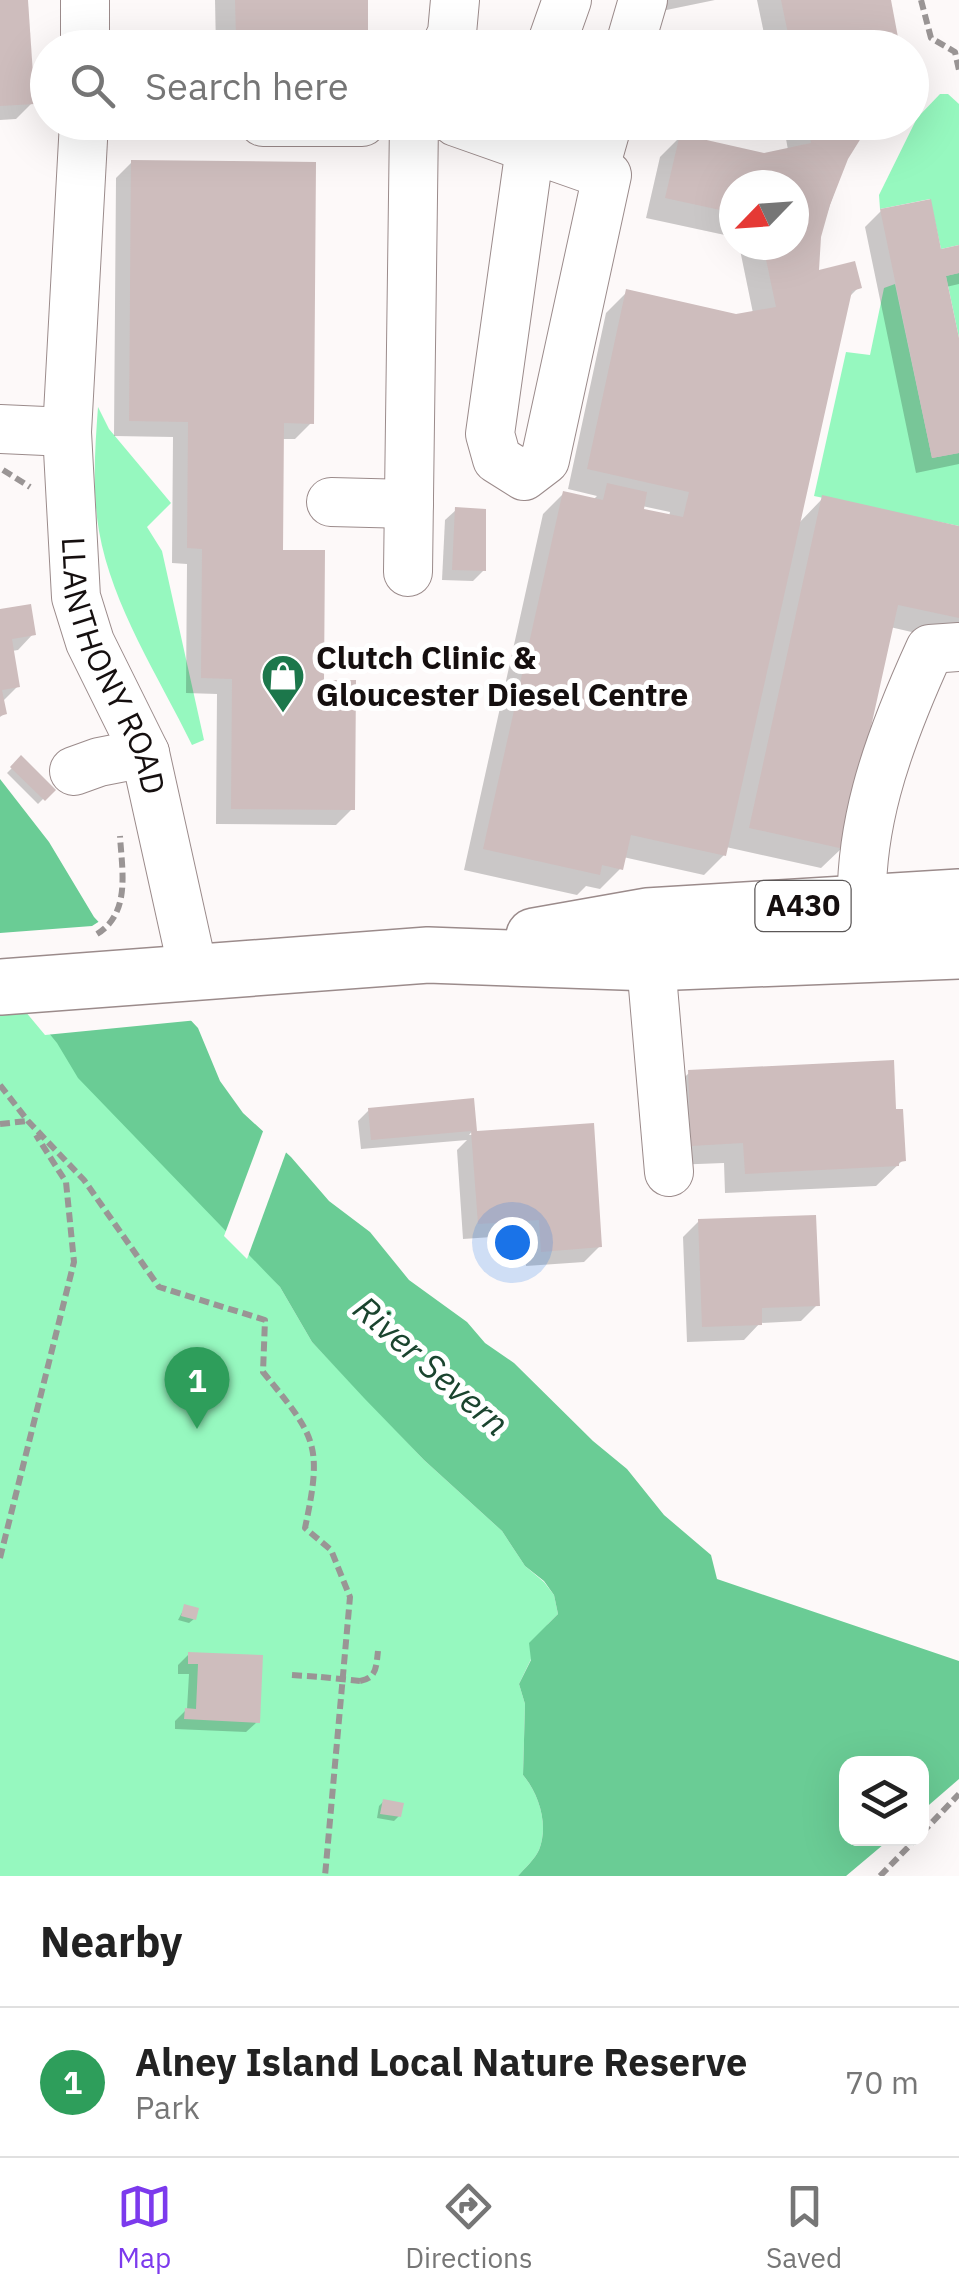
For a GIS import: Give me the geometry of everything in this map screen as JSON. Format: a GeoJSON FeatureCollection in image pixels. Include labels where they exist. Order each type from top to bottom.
{"type":"FeatureCollection","features":[{"type":"Feature","properties":{"kind":"main road","name":"A430"},"geometry":{"type":"LineString","coordinates":[[0,986],[649,939],[860,902],[959,897]]}},
{"type":"Feature","properties":{"kind":"main road"},"geometry":{"type":"LineString","coordinates":[[649,939],[866,955],[959,951]]}},
{"type":"Feature","properties":{"kind":"street"},"geometry":{"type":"LineString","coordinates":[[85,0],[85,30]]}},
{"type":"Feature","properties":{"kind":"street"},"geometry":{"type":"LineString","coordinates":[[452,30],[455,0]]}},
{"type":"Feature","properties":{"kind":"street"},"geometry":{"type":"LineString","coordinates":[[556,30],[567,0]]}},
{"type":"Feature","properties":{"kind":"street"},"geometry":{"type":"LineString","coordinates":[[634,30],[643,0]]}},
{"type":"Feature","properties":{"kind":"street","name":"LLANTHONY ROAD"},"geometry":{"type":"LineString","coordinates":[[83,140],[67,432],[76,597],[90,642],[145,753],[190,971]]}},
{"type":"Feature","properties":{"kind":"street"},"geometry":{"type":"LineString","coordinates":[[408,572],[414,140]]}},
{"type":"Feature","properties":{"kind":"street"},"geometry":{"type":"LineString","coordinates":[[524,140],[490,434],[497,458],[524,476],[545,460],[606,140]]}},
{"type":"Feature","properties":{"kind":"street"},"geometry":{"type":"LineString","coordinates":[[528,140],[601,173]]}},
{"type":"Feature","properties":{"kind":"street"},"geometry":{"type":"LineString","coordinates":[[0,428],[67,432]]}},
{"type":"Feature","properties":{"kind":"street"},"geometry":{"type":"LineString","coordinates":[[331,502],[408,504]]}},
{"type":"Feature","properties":{"kind":"street"},"geometry":{"type":"LineString","coordinates":[[866,955],[860,902],[867,834],[893,730],[930,649],[959,648]]}},
{"type":"Feature","properties":{"kind":"street"},"geometry":{"type":"LineString","coordinates":[[74,771],[145,753]]}},
{"type":"Feature","properties":{"kind":"street"},"geometry":{"type":"LineString","coordinates":[[649,939],[669,1172]]}},
{"type":"Feature","properties":{"kind":"path"},"geometry":{"type":"LineString","coordinates":[[922,0],[932,38],[957,52],[959,70]]}},
{"type":"Feature","properties":{"kind":"path"},"geometry":{"type":"LineString","coordinates":[[0,469],[44,496]]}},
{"type":"Feature","properties":{"kind":"path"},"geometry":{"type":"LineString","coordinates":[[86,939],[102,931],[117,916],[122,872]]}},
{"type":"Feature","properties":{"kind":"path"},"geometry":{"type":"LineString","coordinates":[[0,1085],[84,1180],[160,1286],[265,1320],[263,1372],[300,1417],[315,1449],[313,1489],[305,1528],[331,1550],[350,1597],[325,1876]]}},
{"type":"Feature","properties":{"kind":"path"},"geometry":{"type":"LineString","coordinates":[[0,1124],[28,1121]]}},
{"type":"Feature","properties":{"kind":"path"},"geometry":{"type":"LineString","coordinates":[[0,1558],[74,1262],[66,1182],[28,1121]]}},
{"type":"Feature","properties":{"kind":"path"},"geometry":{"type":"LineString","coordinates":[[292,1675],[369,1680],[376,1672],[378,1651]]}},
{"type":"Feature","properties":{"kind":"path"},"geometry":{"type":"LineString","coordinates":[[929,1826],[959,1794]]}},
{"type":"Feature","properties":{"kind":"path"},"geometry":{"type":"LineString","coordinates":[[880,1876],[909,1846]]}},
{"type":"Feature","properties":{"kind":"shaded area"},"geometry":{"type":"Polygon","coordinates":[[[940,94],[948,94],[959,104],[959,245],[941,249],[930,199],[880,209],[879,195],[906,140],[929,140],[929,105],[940,94]]]}},
{"type":"Feature","properties":{"kind":"shaded area"},"geometry":{"type":"Polygon","coordinates":[[[959,273],[959,338],[946,276],[959,273]]]}},
{"type":"Feature","properties":{"kind":"shaded area"},"geometry":{"type":"Polygon","coordinates":[[[895,284],[932,458],[959,453],[959,526],[814,496],[846,352],[870,355],[884,288],[895,284]]]}},
{"type":"Feature","properties":{"kind":"shaded area"},"geometry":{"type":"Polygon","coordinates":[[[98,407],[109,429],[171,503],[147,527],[162,551],[204,740],[192,745],[125,614],[105,559],[95,501],[98,407]]]}},
{"type":"Feature","properties":{"kind":"shaded area"},"geometry":{"type":"Polygon","coordinates":[[[0,970],[280,1287],[312,1342],[424,1460],[502,1531],[525,1566],[554,1595],[558,1614],[548,1624],[519,1684],[525,1704],[523,1775],[538,1800],[543,1830],[537,1853],[518,1876],[0,1876],[0,970]]]}},
{"type":"Feature","properties":{"kind":"water","name":"River Severn"},"geometry":{"type":"Polygon","coordinates":[[[0,779],[49,842],[94,917],[198,1028],[220,1081],[243,1113],[291,1157],[329,1201],[370,1232],[409,1280],[467,1322],[485,1343],[514,1363],[627,1469],[664,1515],[711,1555],[717,1579],[959,1661],[959,1779],[929,1805],[929,1756],[839,1756],[839,1846],[882,1846],[846,1876],[518,1876],[537,1853],[543,1830],[538,1800],[523,1775],[525,1704],[519,1684],[531,1660],[529,1643],[558,1614],[554,1595],[525,1566],[502,1531],[424,1460],[312,1342],[280,1287],[78,1078],[57,1043],[0,973],[0,779]]]}},
{"type":"Feature","properties":{"kind":"pier"},"geometry":{"type":"Polygon","coordinates":[[[103,919],[198,1020],[45,1035],[0,981],[0,933],[92,926],[103,919]]]}},
{"type":"Feature","properties":{"kind":"pier"},"geometry":{"type":"Polygon","coordinates":[[[265,1126],[288,1147],[247,1259],[224,1236],[265,1126]]]}},
{"type":"Feature","properties":{"kind":"building"},"geometry":{"type":"Polygon","coordinates":[[[0,0],[28,0],[30,104],[0,106],[0,0]]]}},
{"type":"Feature","properties":{"kind":"building"},"geometry":{"type":"Polygon","coordinates":[[[235,0],[368,0],[368,30],[236,30],[235,0]]]}},
{"type":"Feature","properties":{"kind":"building"},"geometry":{"type":"Polygon","coordinates":[[[781,0],[891,0],[897,30],[787,30],[781,0]]]}},
{"type":"Feature","properties":{"kind":"building"},"geometry":{"type":"Polygon","coordinates":[[[679,140],[707,140],[764,153],[811,143],[810,140],[860,140],[830,205],[821,237],[819,270],[855,261],[862,288],[852,291],[726,856],[631,835],[623,870],[602,865],[600,875],[483,849],[563,491],[603,500],[607,483],[647,492],[644,509],[683,517],[689,492],[587,469],[626,289],[736,314],[776,307],[766,260],[809,260],[809,170],[719,170],[719,210],[665,198],[679,140]]]}},
{"type":"Feature","properties":{"kind":"building"},"geometry":{"type":"Polygon","coordinates":[[[131,160],[316,162],[314,424],[284,423],[283,550],[325,550],[324,680],[356,680],[355,810],[231,809],[232,679],[201,678],[202,549],[187,548],[188,422],[129,421],[131,160]]]}},
{"type":"Feature","properties":{"kind":"building"},"geometry":{"type":"Polygon","coordinates":[[[931,199],[941,249],[959,245],[959,273],[946,276],[959,338],[959,453],[932,458],[880,209],[931,199]]]}},
{"type":"Feature","properties":{"kind":"building"},"geometry":{"type":"Polygon","coordinates":[[[822,495],[959,526],[959,618],[898,605],[844,849],[749,828],[822,495]]]}},
{"type":"Feature","properties":{"kind":"building"},"geometry":{"type":"Polygon","coordinates":[[[455,507],[486,509],[486,571],[452,570],[455,507]]]}},
{"type":"Feature","properties":{"kind":"building"},"geometry":{"type":"Polygon","coordinates":[[[31,604],[36,635],[12,639],[20,687],[2,690],[7,714],[0,716],[0,609],[31,604]]]}},
{"type":"Feature","properties":{"kind":"building"},"geometry":{"type":"Polygon","coordinates":[[[21,755],[56,790],[45,801],[10,767],[21,755]]]}},
{"type":"Feature","properties":{"kind":"building"},"geometry":{"type":"Polygon","coordinates":[[[894,1060],[896,1109],[903,1109],[906,1161],[899,1162],[899,1166],[745,1174],[743,1143],[691,1146],[688,1070],[894,1060]]]}},
{"type":"Feature","properties":{"kind":"building"},"geometry":{"type":"Polygon","coordinates":[[[474,1098],[477,1131],[594,1123],[602,1247],[541,1252],[539,1220],[478,1224],[471,1131],[371,1140],[368,1108],[474,1098]]]}},
{"type":"Feature","properties":{"kind":"building"},"geometry":{"type":"Polygon","coordinates":[[[816,1215],[820,1306],[762,1308],[762,1325],[702,1327],[698,1219],[816,1215]]]}},
{"type":"Feature","properties":{"kind":"building"},"geometry":{"type":"Polygon","coordinates":[[[184,1604],[199,1608],[196,1620],[181,1616],[184,1604]]]}},
{"type":"Feature","properties":{"kind":"building"},"geometry":{"type":"Polygon","coordinates":[[[188,1652],[263,1655],[260,1723],[184,1719],[185,1708],[196,1709],[198,1664],[188,1664],[188,1652]]]}},
{"type":"Feature","properties":{"kind":"building"},"geometry":{"type":"Polygon","coordinates":[[[383,1799],[404,1803],[401,1817],[380,1814],[383,1799]]]}},
{"type":"Feature","properties":{"kind":"place","name":"Clutch Clinic & Gloucester Diesel Centre"},"geometry":{"type":"Point","coordinates":[283,714]}},
{"type":"Feature","properties":{"kind":"place","name":"Alney Island Local Nature Reserve"},"geometry":{"type":"Point","coordinates":[197,1429]}}]}
